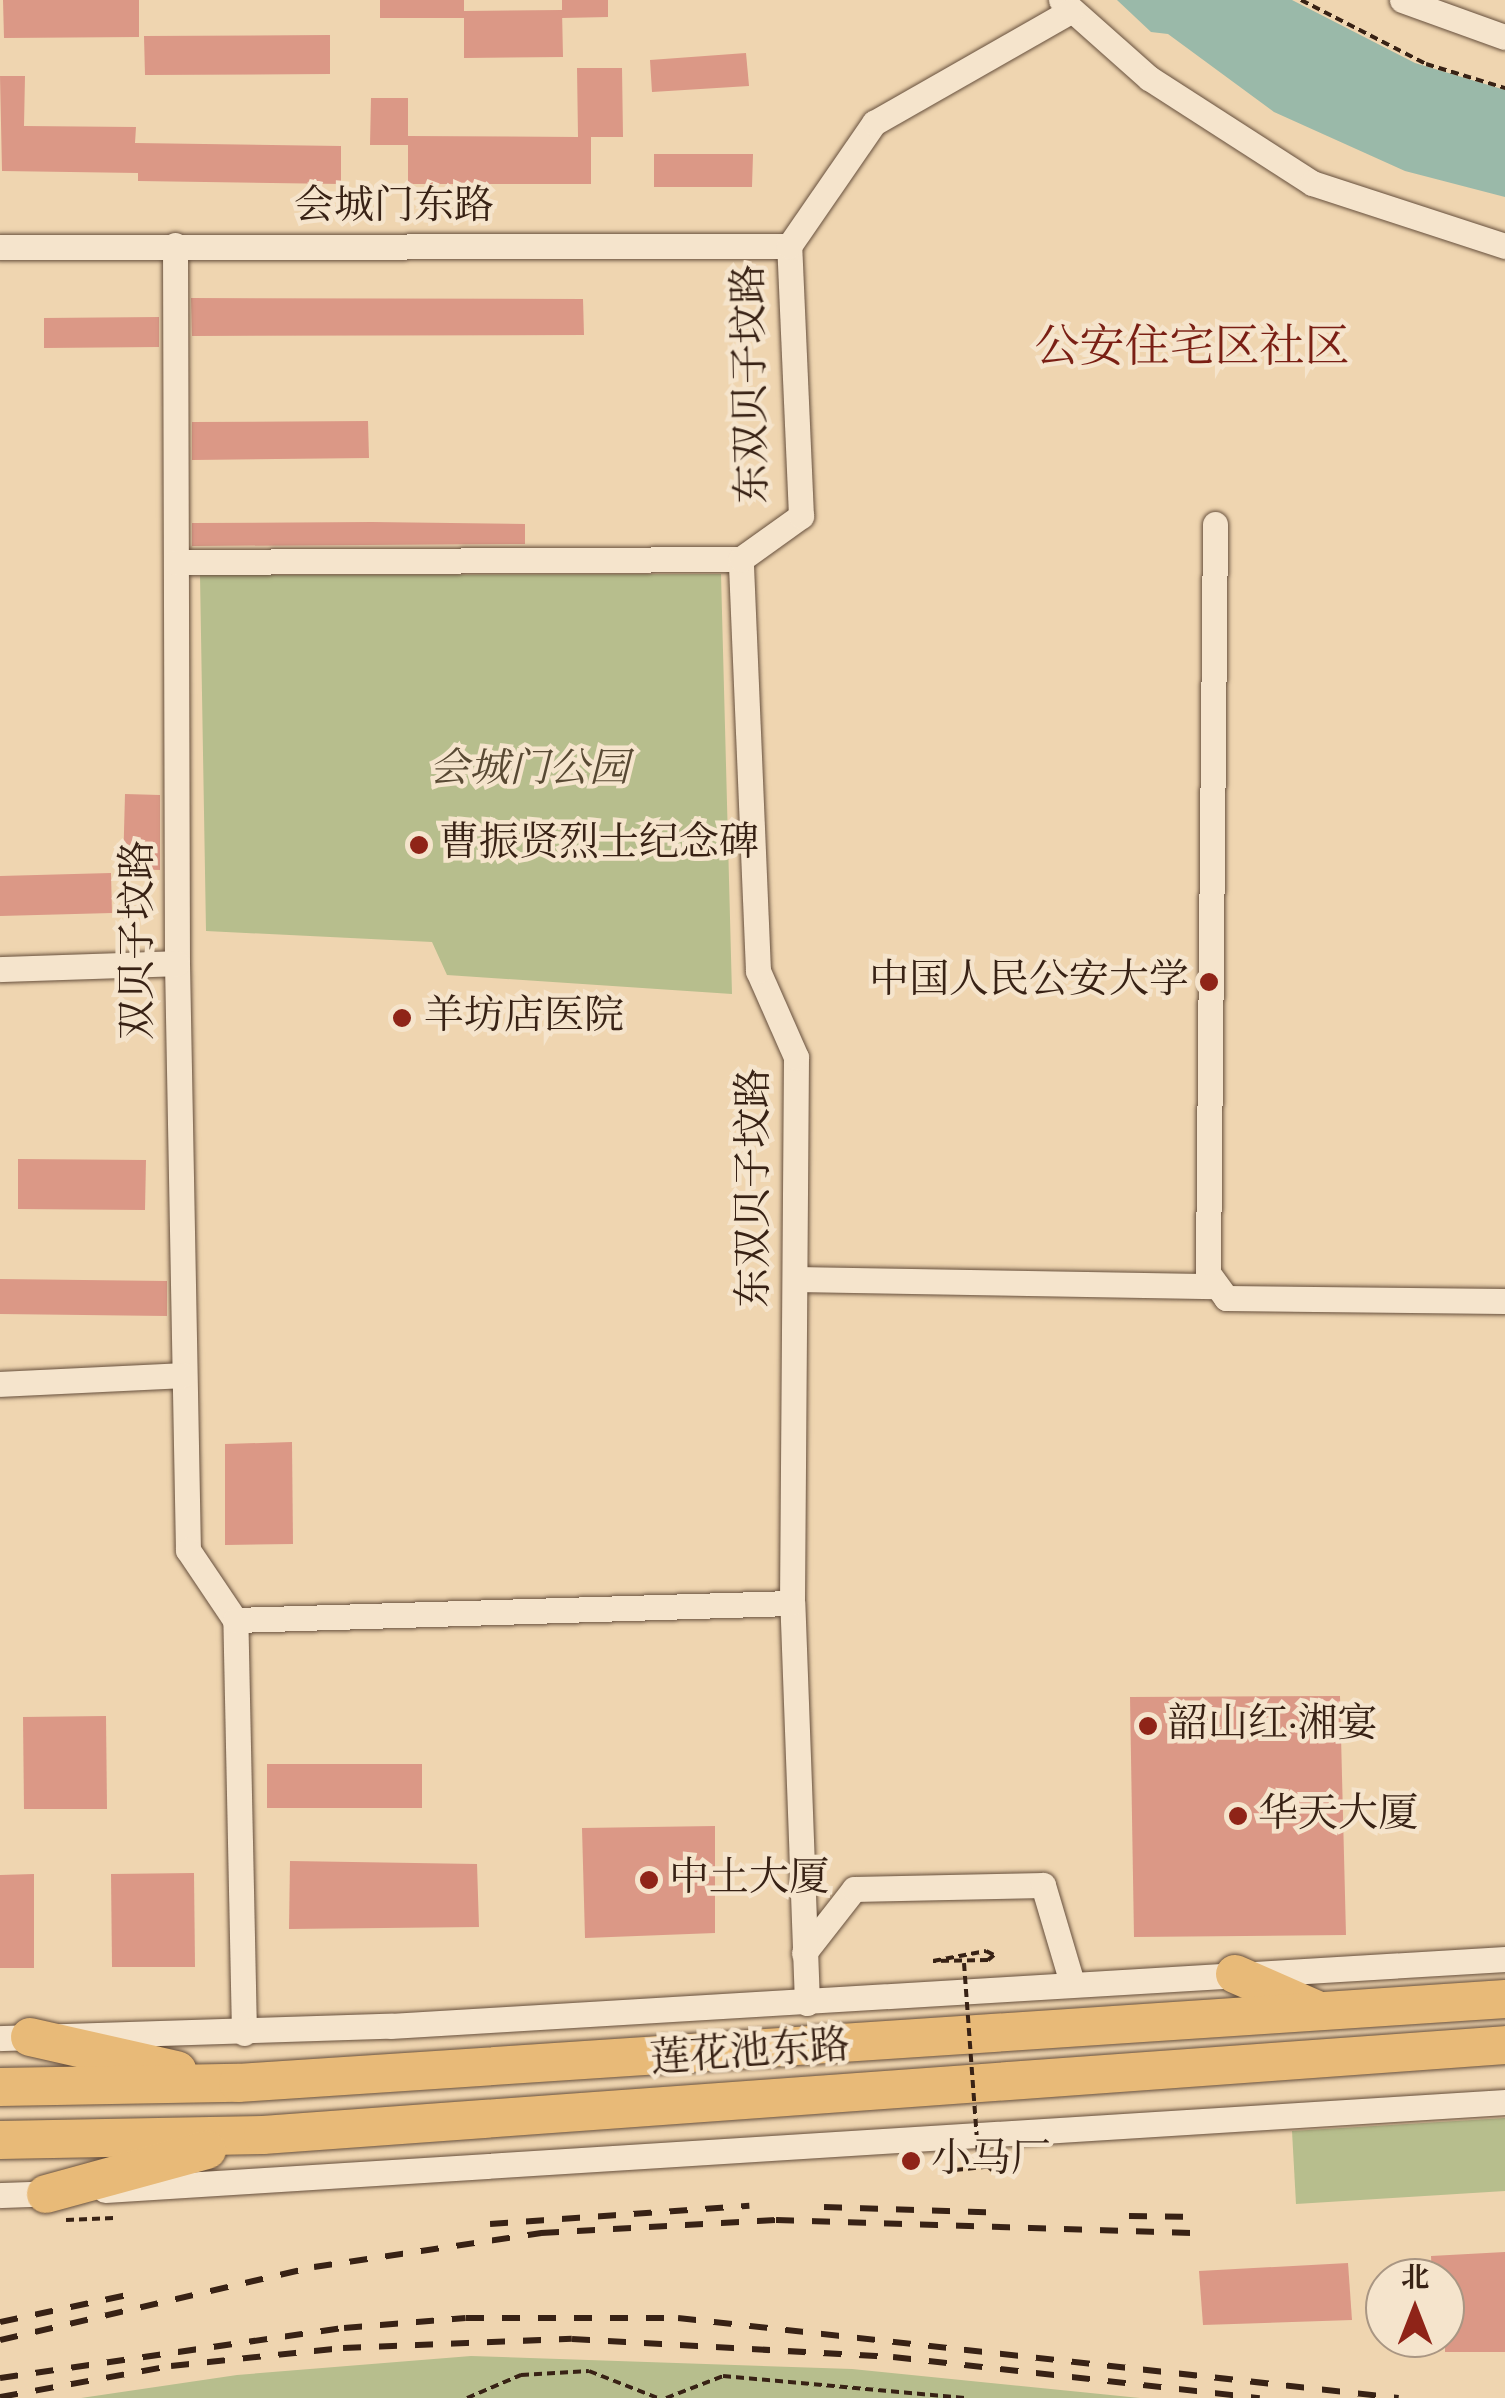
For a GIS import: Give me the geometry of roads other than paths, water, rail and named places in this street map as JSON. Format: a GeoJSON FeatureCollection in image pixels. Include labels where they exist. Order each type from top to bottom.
{"type":"FeatureCollection","features":[{"type":"Feature","properties":{"kind":"highway"},"geometry":{"type":"LineString","coordinates":[[1235,1974],[1322,2012]]}},
{"type":"Feature","properties":{"kind":"highway","name":"莲花池东路"},"geometry":{"type":"LineString","coordinates":[[0,2088],[238,2083],[1505,1998]]}},
{"type":"Feature","properties":{"kind":"highway"},"geometry":{"type":"LineString","coordinates":[[15,2037],[238,2083]]}},
{"type":"Feature","properties":{"kind":"highway","name":"莲花池东路"},"geometry":{"type":"LineString","coordinates":[[0,2140],[262,2135],[1505,2045]]}},
{"type":"Feature","properties":{"kind":"highway"},"geometry":{"type":"LineString","coordinates":[[47,2207],[262,2135]]}},
{"type":"Feature","properties":{"kind":"street"},"geometry":{"type":"LineString","coordinates":[[1402,0],[1505,37]]}},
{"type":"Feature","properties":{"kind":"street"},"geometry":{"type":"LineString","coordinates":[[1066,6],[1201,116],[1312,183],[1505,246]]}},
{"type":"Feature","properties":{"kind":"street","name":"东双贝子坟路"},"geometry":{"type":"LineString","coordinates":[[807,2002],[792,1603],[796,1057],[758,971],[741,559],[801,516],[789,246],[874,123],[1066,6]]}},
{"type":"Feature","properties":{"kind":"street","name":"双贝子坟路"},"geometry":{"type":"LineString","coordinates":[[176,245],[177,962],[188,1550],[235,1620]]}},
{"type":"Feature","properties":{"kind":"street","name":"会城门东路"},"geometry":{"type":"LineString","coordinates":[[0,246],[789,246]]}},
{"type":"Feature","properties":{"kind":"street"},"geometry":{"type":"LineString","coordinates":[[1215,524],[1208,1273],[1226,1298],[1505,1301]]}},
{"type":"Feature","properties":{"kind":"street"},"geometry":{"type":"LineString","coordinates":[[176,562],[741,559]]}},
{"type":"Feature","properties":{"kind":"street"},"geometry":{"type":"LineString","coordinates":[[0,969],[177,962]]}},
{"type":"Feature","properties":{"kind":"street"},"geometry":{"type":"LineString","coordinates":[[794,1279],[1217,1286]]}},
{"type":"Feature","properties":{"kind":"street"},"geometry":{"type":"LineString","coordinates":[[0,1384],[183,1375]]}},
{"type":"Feature","properties":{"kind":"street"},"geometry":{"type":"LineString","coordinates":[[244,2033],[235,1620],[792,1603]]}},
{"type":"Feature","properties":{"kind":"street"},"geometry":{"type":"LineString","coordinates":[[804,1952],[854,1889],[1043,1885],[1072,1983]]}},
{"type":"Feature","properties":{"kind":"street","name":"莲花池东路"},"geometry":{"type":"LineString","coordinates":[[15,2037],[244,2033],[1505,1959]]}},
{"type":"Feature","properties":{"kind":"street"},"geometry":{"type":"LineString","coordinates":[[0,2195],[47,2207],[1505,2102]]}},
{"type":"Feature","properties":{"kind":"railway"},"geometry":{"type":"LineString","coordinates":[[490,2224],[749,2206]]}},
{"type":"Feature","properties":{"kind":"railway"},"geometry":{"type":"LineString","coordinates":[[824,2207],[1004,2213]]}},
{"type":"Feature","properties":{"kind":"railway"},"geometry":{"type":"LineString","coordinates":[[1129,2216],[1200,2217]]}},
{"type":"Feature","properties":{"kind":"railway"},"geometry":{"type":"LineString","coordinates":[[0,2340],[314,2267],[541,2233],[776,2220],[1200,2233]]}},
{"type":"Feature","properties":{"kind":"railway"},"geometry":{"type":"LineString","coordinates":[[0,2322],[127,2295]]}},
{"type":"Feature","properties":{"kind":"railway"},"geometry":{"type":"LineString","coordinates":[[0,2378],[344,2328],[466,2318],[678,2318],[1399,2398]]}},
{"type":"Feature","properties":{"kind":"railway"},"geometry":{"type":"LineString","coordinates":[[0,2397],[171,2366],[343,2348],[572,2339],[893,2357],[1260,2398]]}},
{"type":"Feature","properties":{"kind":"place","name":"曹振贤烈士纪念碑"},"geometry":{"type":"Point","coordinates":[419,845]}},
{"type":"Feature","properties":{"kind":"place","name":"中国人民公安大学"},"geometry":{"type":"Point","coordinates":[1209,982]}},
{"type":"Feature","properties":{"kind":"place","name":"羊坊店医院"},"geometry":{"type":"Point","coordinates":[402,1018]}},
{"type":"Feature","properties":{"kind":"place","name":"韶山红·湘宴"},"geometry":{"type":"Point","coordinates":[1148,1726]}},
{"type":"Feature","properties":{"kind":"place","name":"华天大厦"},"geometry":{"type":"Point","coordinates":[1238,1816]}},
{"type":"Feature","properties":{"kind":"place","name":"中土大厦"},"geometry":{"type":"Point","coordinates":[649,1880]}},
{"type":"Feature","properties":{"kind":"place","name":"小马厂"},"geometry":{"type":"Point","coordinates":[911,2161]}},
{"type":"Feature","properties":{"kind":"district","name":"公安住宅区社区"},"geometry":{"type":"Point","coordinates":[1192,350]}},
{"type":"Feature","properties":{"kind":"park label","name":"会城门公园"},"geometry":{"type":"Point","coordinates":[529,771]}}]}
